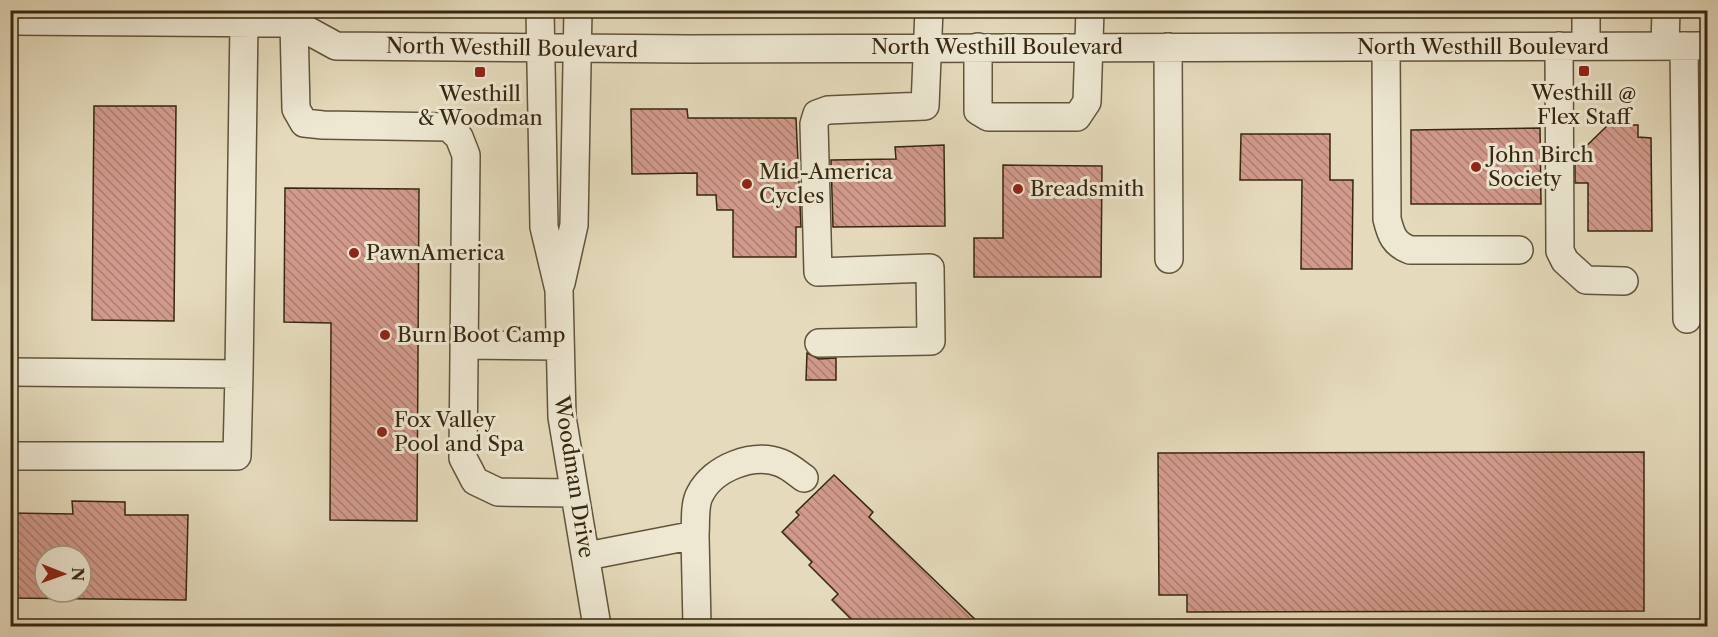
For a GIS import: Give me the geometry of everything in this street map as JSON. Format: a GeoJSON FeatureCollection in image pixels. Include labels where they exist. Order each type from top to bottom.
{"type":"FeatureCollection","features":[{"type":"Feature","properties":{"kind":"street","name":"Woodman Drive"},"geometry":{"type":"LineString","coordinates":[[540,10],[544,227],[559,290],[562,417],[587,556],[597,627]]}},
{"type":"Feature","properties":{"kind":"street","name":"Woodman Drive"},"geometry":{"type":"LineString","coordinates":[[559,290],[574,225],[578,10]]}},
{"type":"Feature","properties":{"kind":"street"},"geometry":{"type":"LineString","coordinates":[[819,343],[931,341],[930,268],[818,272],[814,124],[817,114],[828,110],[925,106],[929,10]]}},
{"type":"Feature","properties":{"kind":"street"},"geometry":{"type":"LineString","coordinates":[[978,47],[978,111],[988,117],[1077,117],[1087,102],[1090,10]]}},
{"type":"Feature","properties":{"kind":"street"},"geometry":{"type":"LineString","coordinates":[[1586,10],[1586,45]]}},
{"type":"Feature","properties":{"kind":"street"},"geometry":{"type":"LineString","coordinates":[[1666,10],[1686,46],[1687,319]]}},
{"type":"Feature","properties":{"kind":"street","name":"North Westhill Boulevard"},"geometry":{"type":"LineString","coordinates":[[10,21],[244,22],[304,17],[336,46],[577,49],[1686,46]]}},
{"type":"Feature","properties":{"kind":"street"},"geometry":{"type":"LineString","coordinates":[[304,17],[296,109],[304,123],[448,127],[459,137],[466,155],[463,458],[475,481],[498,492],[574,493]]}},
{"type":"Feature","properties":{"kind":"street"},"geometry":{"type":"LineString","coordinates":[[10,456],[237,456],[244,22]]}},
{"type":"Feature","properties":{"kind":"street"},"geometry":{"type":"LineString","coordinates":[[1559,46],[1560,250],[1565,261],[1586,280],[1624,280]]}},
{"type":"Feature","properties":{"kind":"street"},"geometry":{"type":"LineString","coordinates":[[1168,47],[1169,259]]}},
{"type":"Feature","properties":{"kind":"street"},"geometry":{"type":"LineString","coordinates":[[1386,47],[1387,219],[1392,238],[1399,246],[1410,250],[1518,250]]}},
{"type":"Feature","properties":{"kind":"street"},"geometry":{"type":"LineString","coordinates":[[464,345],[560,346]]}},
{"type":"Feature","properties":{"kind":"street"},"geometry":{"type":"LineString","coordinates":[[10,372],[239,375]]}},
{"type":"Feature","properties":{"kind":"street"},"geometry":{"type":"LineString","coordinates":[[697,627],[695,535],[698,496],[710,479],[730,466],[756,460],[780,463],[804,478]]}},
{"type":"Feature","properties":{"kind":"street"},"geometry":{"type":"LineString","coordinates":[[587,556],[695,535]]}},
{"type":"Feature","properties":{"kind":"building"},"geometry":{"type":"Polygon","coordinates":[[[94,106],[176,106],[174,321],[92,320],[94,106]]]}},
{"type":"Feature","properties":{"kind":"building","name":"Mid-America Cycles"},"geometry":{"type":"Polygon","coordinates":[[[631,109],[687,109],[688,118],[796,118],[801,227],[796,227],[796,257],[733,257],[733,210],[717,210],[716,195],[697,195],[697,173],[632,174],[631,109]]]}},
{"type":"Feature","properties":{"kind":"building"},"geometry":{"type":"Polygon","coordinates":[[[1608,125],[1638,125],[1638,137],[1651,138],[1652,231],[1588,231],[1588,183],[1575,183],[1575,157],[1608,125]]]}},
{"type":"Feature","properties":{"kind":"building","name":"John Birch Society"},"geometry":{"type":"Polygon","coordinates":[[[1540,128],[1541,204],[1411,204],[1411,130],[1540,128]]]}},
{"type":"Feature","properties":{"kind":"building"},"geometry":{"type":"Polygon","coordinates":[[[1241,134],[1330,134],[1330,180],[1353,180],[1352,269],[1301,269],[1302,180],[1240,180],[1241,134]]]}},
{"type":"Feature","properties":{"kind":"building"},"geometry":{"type":"Polygon","coordinates":[[[944,145],[945,226],[833,227],[831,160],[896,159],[895,147],[944,145]]]}},
{"type":"Feature","properties":{"kind":"building"},"geometry":{"type":"Polygon","coordinates":[[[1003,165],[1102,166],[1101,277],[974,277],[974,238],[1003,238],[1003,165]]]}},
{"type":"Feature","properties":{"kind":"building"},"geometry":{"type":"Polygon","coordinates":[[[285,188],[419,189],[417,521],[330,520],[331,323],[284,322],[285,188]]]}},
{"type":"Feature","properties":{"kind":"building"},"geometry":{"type":"Polygon","coordinates":[[[807,353],[819,359],[836,358],[836,380],[806,380],[807,353]]]}},
{"type":"Feature","properties":{"kind":"building"},"geometry":{"type":"Polygon","coordinates":[[[1644,452],[1644,611],[1187,612],[1187,595],[1159,595],[1158,453],[1644,452]]]}},
{"type":"Feature","properties":{"kind":"building"},"geometry":{"type":"Polygon","coordinates":[[[834,475],[873,512],[869,517],[983,627],[859,627],[832,600],[838,594],[809,565],[812,562],[782,532],[799,515],[796,512],[834,475]]]}},
{"type":"Feature","properties":{"kind":"building"},"geometry":{"type":"Polygon","coordinates":[[[72,501],[125,502],[125,515],[188,515],[186,600],[93,599],[93,544],[33,544],[33,598],[10,598],[10,513],[73,514],[72,501]]]}},
{"type":"Feature","properties":{"kind":"place","name":"Westhill @ Flex Staff"},"geometry":{"type":"Point","coordinates":[1584,71]}},
{"type":"Feature","properties":{"kind":"place","name":"Westhill & Woodman"},"geometry":{"type":"Point","coordinates":[480,72]}},
{"type":"Feature","properties":{"kind":"place","name":"John Birch Society"},"geometry":{"type":"Point","coordinates":[1476,167]}},
{"type":"Feature","properties":{"kind":"place","name":"Mid-America Cycles"},"geometry":{"type":"Point","coordinates":[747,184]}},
{"type":"Feature","properties":{"kind":"place","name":"Breadsmith"},"geometry":{"type":"Point","coordinates":[1018,189]}},
{"type":"Feature","properties":{"kind":"place","name":"PawnAmerica"},"geometry":{"type":"Point","coordinates":[354,253]}},
{"type":"Feature","properties":{"kind":"place","name":"Burn Boot Camp"},"geometry":{"type":"Point","coordinates":[385,335]}},
{"type":"Feature","properties":{"kind":"place","name":"Fox Valley Pool and Spa"},"geometry":{"type":"Point","coordinates":[382,432]}}]}
